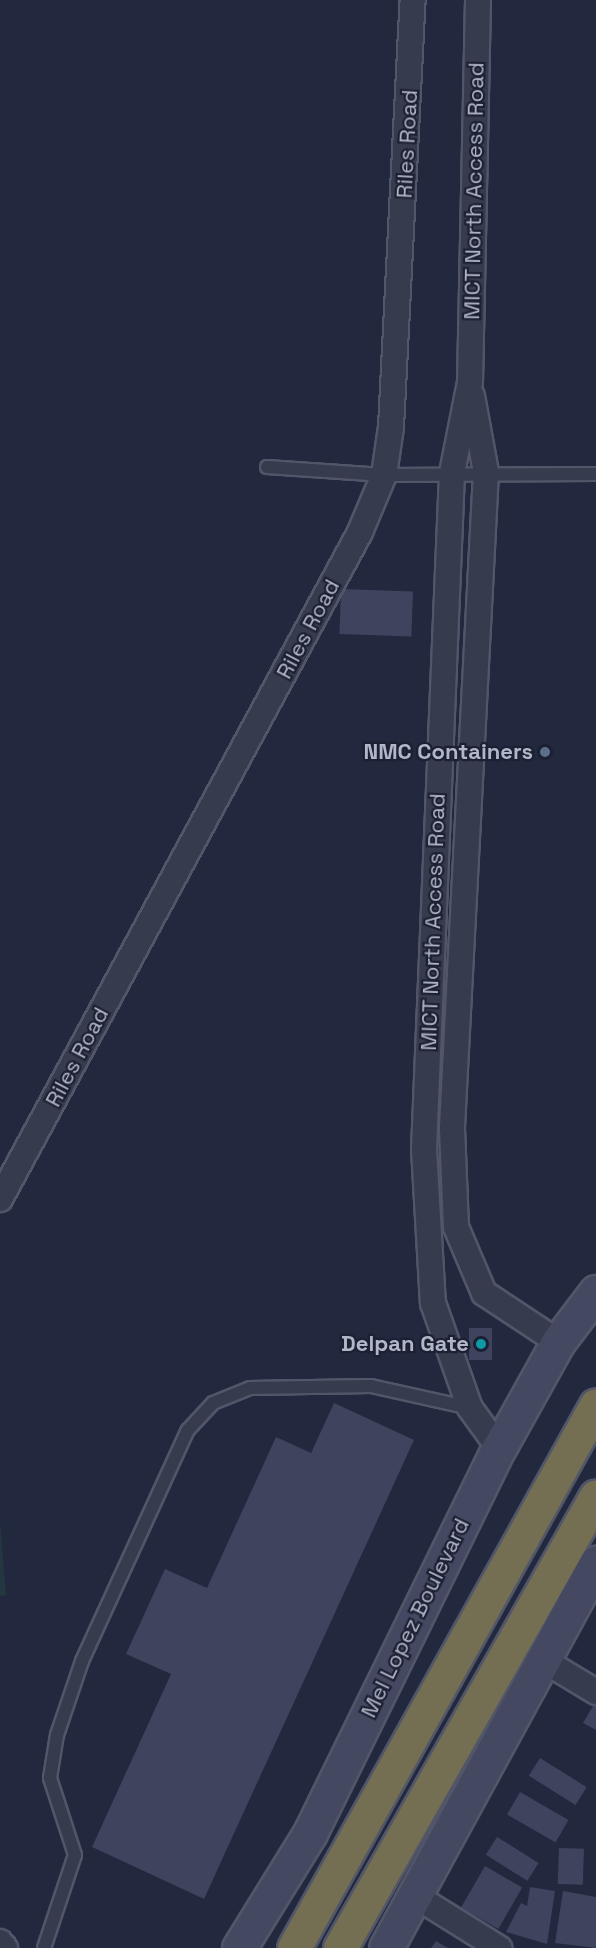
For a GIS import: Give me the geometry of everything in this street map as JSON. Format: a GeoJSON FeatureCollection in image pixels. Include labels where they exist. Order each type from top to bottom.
{"type":"FeatureCollection","features":[{"type":"Feature","properties":{"kind":"highway"},"geometry":{"type":"LineString","coordinates":[[294,1948],[596,1405]]}},
{"type":"Feature","properties":{"kind":"highway"},"geometry":{"type":"LineString","coordinates":[[340,1948],[596,1496]]}},
{"type":"Feature","properties":{"kind":"main road","name":"Mel Lopez Boulevard"},"geometry":{"type":"LineString","coordinates":[[247,1945],[310,1833],[499,1448],[558,1342],[596,1292]]}},
{"type":"Feature","properties":{"kind":"main road"},"geometry":{"type":"LineString","coordinates":[[386,1948],[417,1897],[596,1563]]}},
{"type":"Feature","properties":{"kind":"street","name":"Riles Road"},"geometry":{"type":"LineString","coordinates":[[0,1199],[360,532],[384,475],[391,427],[413,0]]}},
{"type":"Feature","properties":{"kind":"street","name":"MICT North Access Road"},"geometry":{"type":"LineString","coordinates":[[478,0],[470,382],[452,473],[423,1149],[433,1303],[470,1408],[499,1448]]}},
{"type":"Feature","properties":{"kind":"street","name":"MICT North Access Road"},"geometry":{"type":"LineString","coordinates":[[470,382],[486,472],[452,1128],[456,1227],[484,1293],[558,1342]]}},
{"type":"Feature","properties":{"kind":"street"},"geometry":{"type":"LineString","coordinates":[[543,1660],[596,1692]]}},
{"type":"Feature","properties":{"kind":"street"},"geometry":{"type":"LineString","coordinates":[[417,1897],[500,1948]]}},
{"type":"Feature","properties":{"kind":"street"},"geometry":{"type":"LineString","coordinates":[[0,1942],[5,1948]]}},
{"type":"Feature","properties":{"kind":"lane"},"geometry":{"type":"LineString","coordinates":[[267,467],[384,475],[486,472],[596,474]]}},
{"type":"Feature","properties":{"kind":"lane"},"geometry":{"type":"LineString","coordinates":[[44,1948],[75,1855],[50,1778],[57,1735],[82,1662],[188,1430],[213,1404],[250,1388],[371,1386],[470,1408]]}},
{"type":"Feature","properties":{"kind":"shaded area"},"geometry":{"type":"Polygon","coordinates":[[[0,1521],[6,1595],[0,1596],[0,1521]]]}},
{"type":"Feature","properties":{"kind":"building"},"geometry":{"type":"Polygon","coordinates":[[[341,589],[413,592],[411,636],[339,634],[341,589]]]}},
{"type":"Feature","properties":{"kind":"building","name":"Delpan Gate"},"geometry":{"type":"Polygon","coordinates":[[[469,1328],[492,1328],[492,1360],[469,1360],[469,1328]]]}},
{"type":"Feature","properties":{"kind":"building"},"geometry":{"type":"Polygon","coordinates":[[[334,1403],[414,1440],[204,1899],[92,1847],[171,1674],[126,1654],[165,1569],[207,1588],[276,1437],[311,1453],[334,1403]]]}},
{"type":"Feature","properties":{"kind":"building"},"geometry":{"type":"Polygon","coordinates":[[[596,1701],[596,1730],[583,1723],[596,1701]]]}},
{"type":"Feature","properties":{"kind":"building"},"geometry":{"type":"Polygon","coordinates":[[[540,1758],[587,1787],[576,1805],[529,1776],[540,1758]]]}},
{"type":"Feature","properties":{"kind":"building"},"geometry":{"type":"Polygon","coordinates":[[[520,1792],[568,1820],[555,1843],[507,1815],[520,1792]]]}},
{"type":"Feature","properties":{"kind":"building"},"geometry":{"type":"Polygon","coordinates":[[[497,1837],[539,1863],[527,1881],[486,1855],[497,1837]]]}},
{"type":"Feature","properties":{"kind":"building"},"geometry":{"type":"Polygon","coordinates":[[[559,1848],[584,1849],[583,1885],[558,1884],[559,1848]]]}},
{"type":"Feature","properties":{"kind":"building"},"geometry":{"type":"Polygon","coordinates":[[[485,1866],[522,1888],[498,1929],[461,1908],[485,1866]]]}},
{"type":"Feature","properties":{"kind":"building"},"geometry":{"type":"Polygon","coordinates":[[[530,1887],[555,1891],[547,1944],[506,1932],[521,1903],[527,1906],[530,1887]]]}},
{"type":"Feature","properties":{"kind":"building"},"geometry":{"type":"Polygon","coordinates":[[[563,1891],[596,1897],[596,1948],[555,1943],[563,1891]]]}},
{"type":"Feature","properties":{"kind":"building"},"geometry":{"type":"Polygon","coordinates":[[[436,1941],[448,1948],[431,1948],[436,1941]]]}},
{"type":"Feature","properties":{"kind":"place","name":"NMC Containers"},"geometry":{"type":"Point","coordinates":[545,752]}},
{"type":"Feature","properties":{"kind":"place","name":"Delpan Gate"},"geometry":{"type":"Point","coordinates":[481,1344]}}]}
